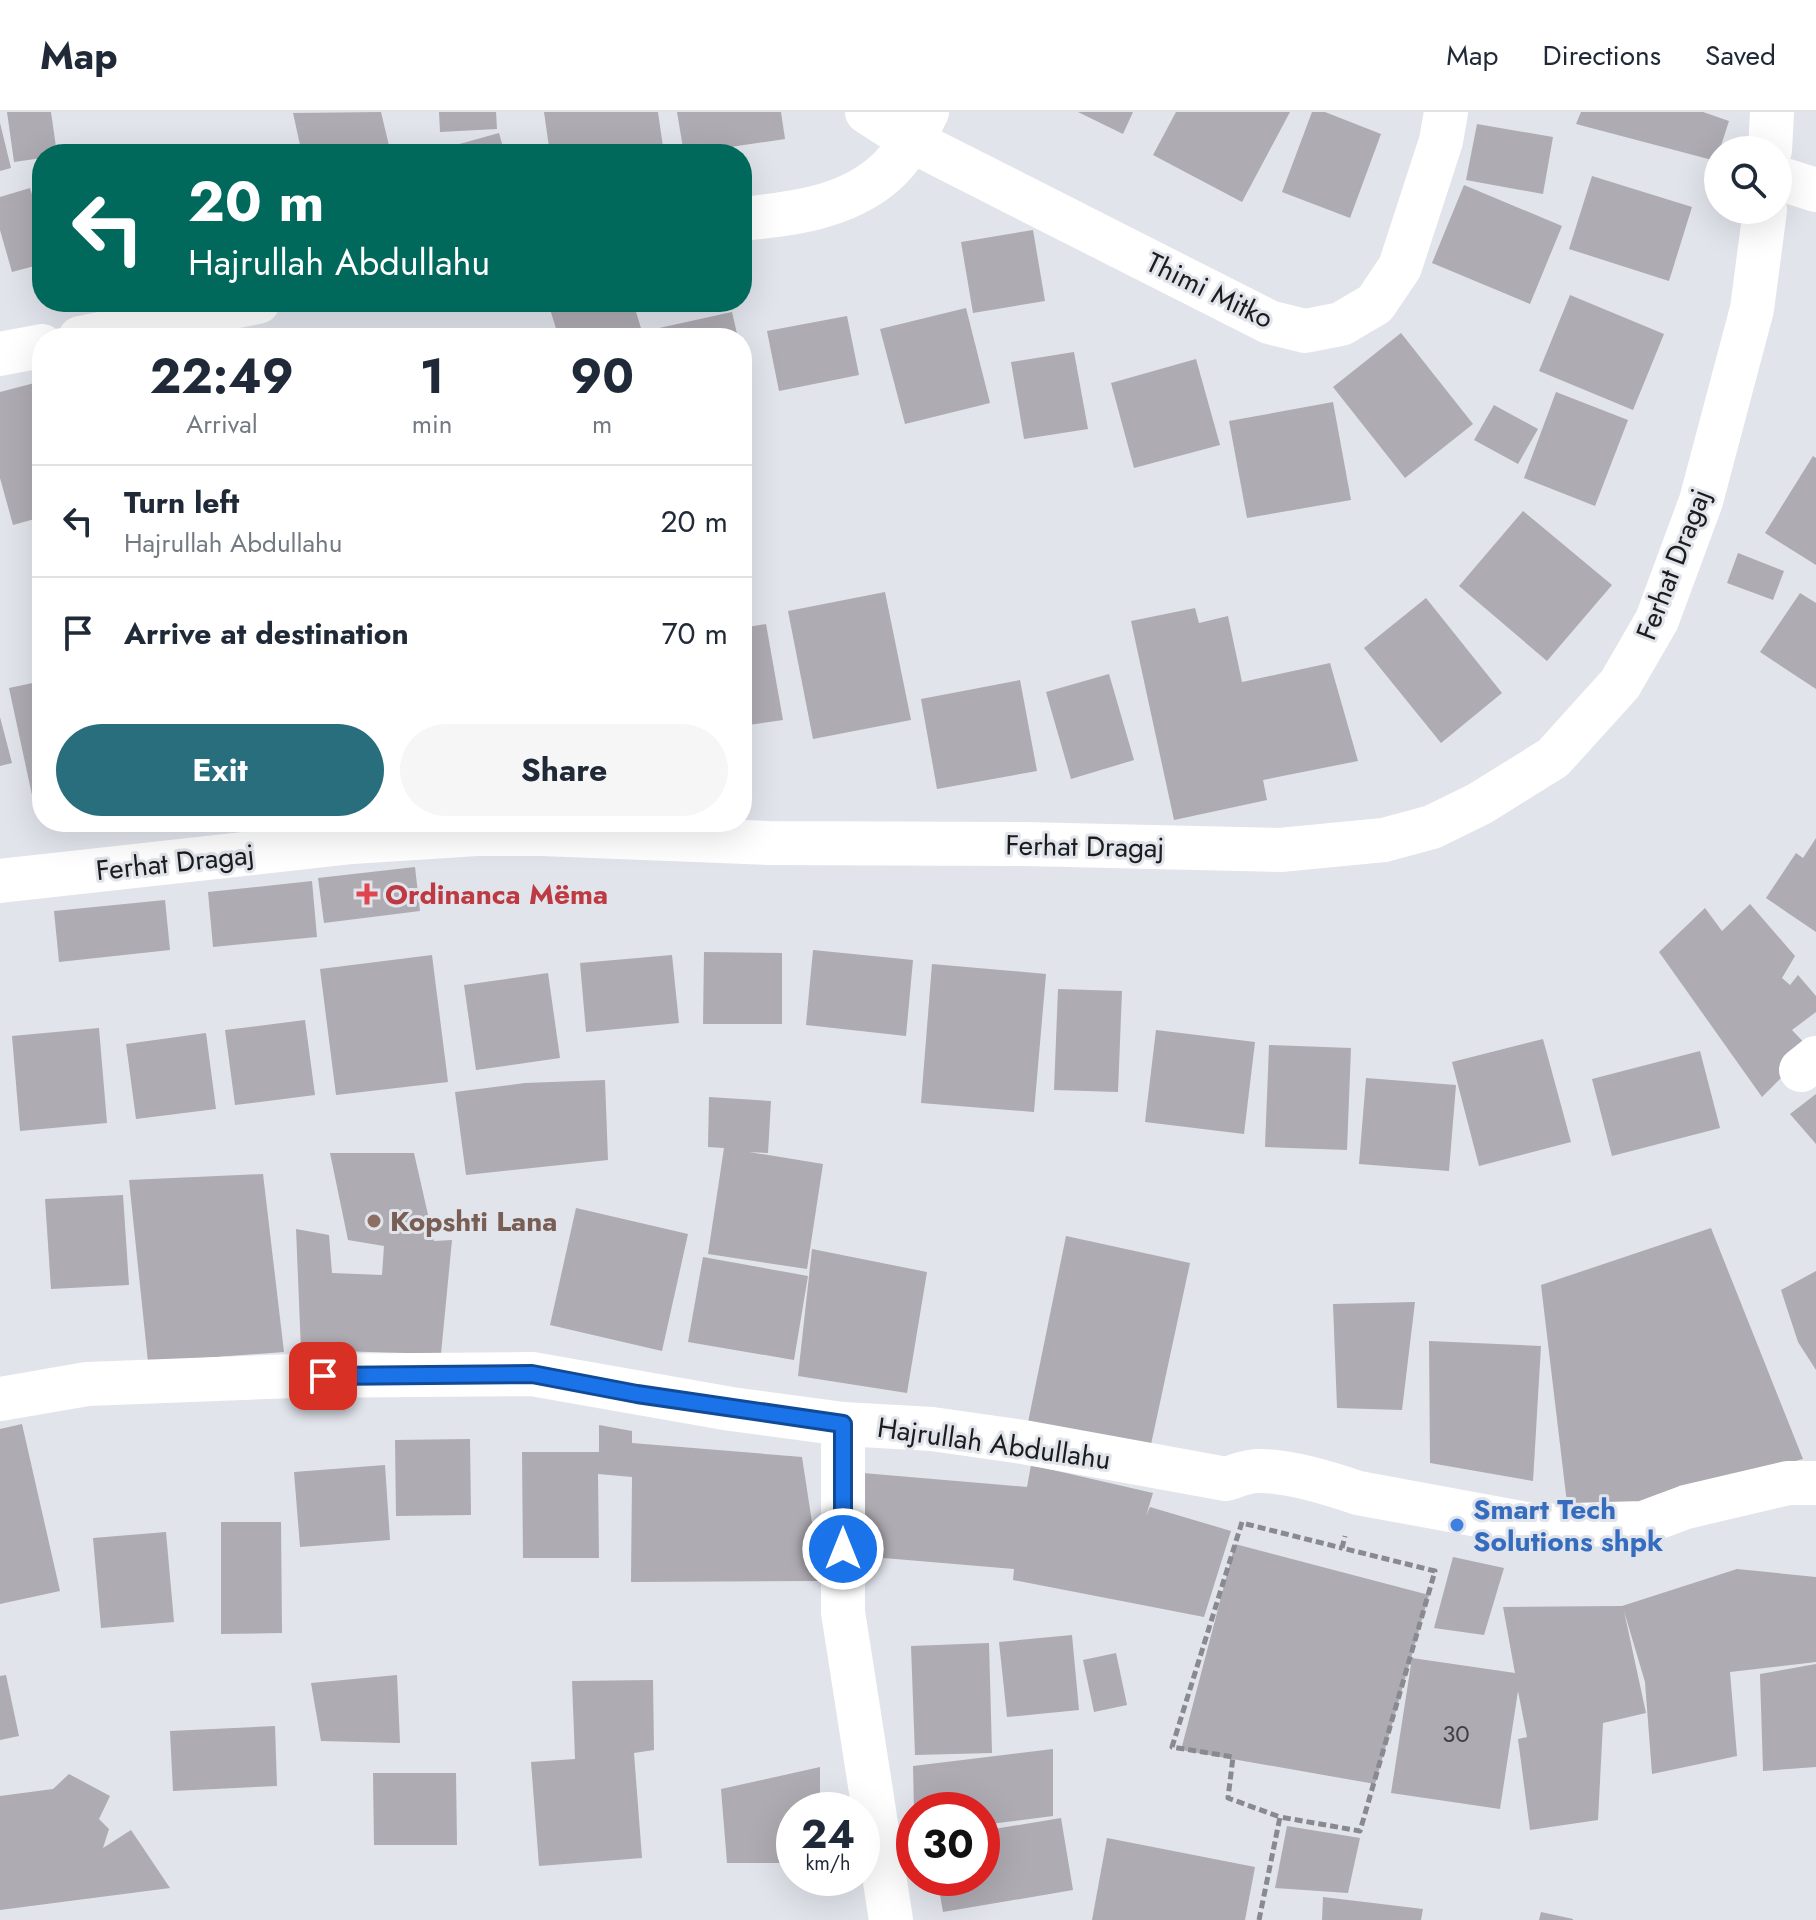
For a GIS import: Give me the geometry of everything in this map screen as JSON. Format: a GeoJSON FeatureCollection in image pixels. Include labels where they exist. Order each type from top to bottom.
{"type":"FeatureCollection","features":[{"type":"Feature","properties":{"kind":"street","name":"Thimi Mitko"},"geometry":{"type":"LineString","coordinates":[[867,112],[919,126],[1269,322],[1305,331],[1341,324],[1375,304],[1400,267],[1441,141],[1446,112]]}},
{"type":"Feature","properties":{"kind":"street"},"geometry":{"type":"LineString","coordinates":[[1771,136],[1772,112]]}},
{"type":"Feature","properties":{"kind":"street"},"geometry":{"type":"LineString","coordinates":[[752,218],[801,213],[844,199],[885,174],[919,126]]}},
{"type":"Feature","properties":{"kind":"street"},"geometry":{"type":"LineString","coordinates":[[1792,182],[1816,190]]}},
{"type":"Feature","properties":{"kind":"street","name":"Ferhat Dragaj"},"geometry":{"type":"LineString","coordinates":[[0,881],[352,842],[477,834],[768,843],[1024,844],[1280,850],[1384,840],[1432,827],[1479,804],[1553,758],[1620,684],[1657,620],[1701,501],[1752,309],[1763,224]]}},
{"type":"Feature","properties":{"kind":"street"},"geometry":{"type":"LineString","coordinates":[[129,328],[209,312]]}},
{"type":"Feature","properties":{"kind":"street"},"geometry":{"type":"LineString","coordinates":[[0,354],[32,348]]}},
{"type":"Feature","properties":{"kind":"street","name":"Hajrullah Abdullahu"},"geometry":{"type":"LineString","coordinates":[[0,1399],[87,1384],[293,1376],[532,1374],[637,1394],[843,1424],[932,1429],[993,1437],[1226,1479],[1254,1471],[1537,1526],[1643,1523],[1686,1507],[1807,1478]]}},
{"type":"Feature","properties":{"kind":"street"},"geometry":{"type":"LineString","coordinates":[[843,1424],[843,1612],[891,1920]]}},
{"type":"Feature","properties":{"kind":"path"},"geometry":{"type":"LineString","coordinates":[[1242,1523],[1435,1571],[1360,1831],[1280,1817],[1228,1798],[1233,1757],[1172,1747],[1242,1523],[1254,1471]]}},
{"type":"Feature","properties":{"kind":"path"},"geometry":{"type":"LineString","coordinates":[[1342,1548],[1358,1493]]}},
{"type":"Feature","properties":{"kind":"path"},"geometry":{"type":"LineString","coordinates":[[1259,1920],[1280,1817]]}},
{"type":"Feature","properties":{"kind":"building"},"geometry":{"type":"Polygon","coordinates":[[[7,112],[51,112],[56,144],[32,144],[32,159],[14,162],[7,112]]]}},
{"type":"Feature","properties":{"kind":"building"},"geometry":{"type":"Polygon","coordinates":[[[381,112],[389,144],[300,144],[293,113],[381,112]]]}},
{"type":"Feature","properties":{"kind":"building"},"geometry":{"type":"Polygon","coordinates":[[[439,112],[496,112],[497,129],[440,132],[439,112]]]}},
{"type":"Feature","properties":{"kind":"building"},"geometry":{"type":"Polygon","coordinates":[[[544,112],[658,112],[663,144],[549,144],[544,112]]]}},
{"type":"Feature","properties":{"kind":"building"},"geometry":{"type":"Polygon","coordinates":[[[677,112],[781,112],[785,139],[751,144],[682,144],[677,112]]]}},
{"type":"Feature","properties":{"kind":"building"},"geometry":{"type":"Polygon","coordinates":[[[1078,112],[1133,112],[1123,134],[1078,112]]]}},
{"type":"Feature","properties":{"kind":"building"},"geometry":{"type":"Polygon","coordinates":[[[1176,112],[1290,112],[1242,202],[1153,155],[1176,112]]]}},
{"type":"Feature","properties":{"kind":"building"},"geometry":{"type":"Polygon","coordinates":[[[1312,112],[1325,112],[1381,134],[1350,218],[1282,192],[1312,112]]]}},
{"type":"Feature","properties":{"kind":"building"},"geometry":{"type":"Polygon","coordinates":[[[1581,112],[1703,112],[1729,121],[1724,136],[1704,136],[1704,158],[1576,124],[1581,112]]]}},
{"type":"Feature","properties":{"kind":"building"},"geometry":{"type":"Polygon","coordinates":[[[0,123],[11,168],[0,171],[0,123]]]}},
{"type":"Feature","properties":{"kind":"building"},"geometry":{"type":"Polygon","coordinates":[[[1477,124],[1553,137],[1543,194],[1466,180],[1477,124]]]}},
{"type":"Feature","properties":{"kind":"building"},"geometry":{"type":"Polygon","coordinates":[[[499,133],[502,144],[459,144],[499,133]]]}},
{"type":"Feature","properties":{"kind":"building"},"geometry":{"type":"Polygon","coordinates":[[[1592,176],[1692,207],[1669,281],[1569,249],[1592,176]]]}},
{"type":"Feature","properties":{"kind":"building"},"geometry":{"type":"Polygon","coordinates":[[[1464,185],[1562,226],[1530,304],[1432,263],[1464,185]]]}},
{"type":"Feature","properties":{"kind":"building"},"geometry":{"type":"Polygon","coordinates":[[[30,188],[32,267],[12,272],[0,230],[0,197],[30,188]]]}},
{"type":"Feature","properties":{"kind":"building"},"geometry":{"type":"Polygon","coordinates":[[[1033,230],[1045,301],[973,313],[961,242],[1033,230]]]}},
{"type":"Feature","properties":{"kind":"building"},"geometry":{"type":"Polygon","coordinates":[[[1570,295],[1664,334],[1633,410],[1539,371],[1570,295]]]}},
{"type":"Feature","properties":{"kind":"building"},"geometry":{"type":"Polygon","coordinates":[[[966,308],[990,403],[905,424],[880,329],[966,308]]]}},
{"type":"Feature","properties":{"kind":"building"},"geometry":{"type":"Polygon","coordinates":[[[551,312],[636,312],[641,328],[556,328],[551,312]]]}},
{"type":"Feature","properties":{"kind":"building"},"geometry":{"type":"Polygon","coordinates":[[[732,312],[736,328],[659,328],[732,312]]]}},
{"type":"Feature","properties":{"kind":"building"},"geometry":{"type":"Polygon","coordinates":[[[847,316],[859,375],[779,391],[767,331],[847,316]]]}},
{"type":"Feature","properties":{"kind":"building"},"geometry":{"type":"Polygon","coordinates":[[[1401,333],[1473,424],[1405,478],[1333,387],[1401,333]]]}},
{"type":"Feature","properties":{"kind":"building"},"geometry":{"type":"Polygon","coordinates":[[[1074,352],[1088,429],[1024,439],[1011,362],[1074,352]]]}},
{"type":"Feature","properties":{"kind":"building"},"geometry":{"type":"Polygon","coordinates":[[[1196,359],[1220,445],[1134,468],[1111,383],[1196,359]]]}},
{"type":"Feature","properties":{"kind":"building"},"geometry":{"type":"Polygon","coordinates":[[[32,384],[32,520],[13,525],[0,478],[0,392],[32,384]]]}},
{"type":"Feature","properties":{"kind":"building"},"geometry":{"type":"Polygon","coordinates":[[[1556,392],[1628,420],[1595,506],[1524,478],[1556,392]]]}},
{"type":"Feature","properties":{"kind":"building"},"geometry":{"type":"Polygon","coordinates":[[[1333,402],[1351,500],[1247,518],[1229,421],[1333,402]]]}},
{"type":"Feature","properties":{"kind":"building"},"geometry":{"type":"Polygon","coordinates":[[[1494,405],[1538,429],[1518,464],[1474,440],[1494,405]]]}},
{"type":"Feature","properties":{"kind":"building"},"geometry":{"type":"Polygon","coordinates":[[[1813,456],[1816,458],[1816,565],[1765,533],[1813,456]]]}},
{"type":"Feature","properties":{"kind":"building"},"geometry":{"type":"Polygon","coordinates":[[[1523,511],[1612,585],[1547,661],[1459,586],[1523,511]]]}},
{"type":"Feature","properties":{"kind":"building"},"geometry":{"type":"Polygon","coordinates":[[[1738,553],[1784,571],[1773,600],[1727,583],[1738,553]]]}},
{"type":"Feature","properties":{"kind":"building"},"geometry":{"type":"Polygon","coordinates":[[[885,592],[911,720],[813,739],[788,611],[885,592]]]}},
{"type":"Feature","properties":{"kind":"building"},"geometry":{"type":"Polygon","coordinates":[[[1800,593],[1816,603],[1816,689],[1760,652],[1800,593]]]}},
{"type":"Feature","properties":{"kind":"building"},"geometry":{"type":"Polygon","coordinates":[[[1426,598],[1502,693],[1441,743],[1364,648],[1426,598]]]}},
{"type":"Feature","properties":{"kind":"building"},"geometry":{"type":"Polygon","coordinates":[[[1195,608],[1199,623],[1228,616],[1242,682],[1330,663],[1358,761],[1263,780],[1267,800],[1174,820],[1131,621],[1195,608]]]}},
{"type":"Feature","properties":{"kind":"building"},"geometry":{"type":"Polygon","coordinates":[[[766,624],[783,720],[752,725],[752,626],[766,624]]]}},
{"type":"Feature","properties":{"kind":"building"},"geometry":{"type":"Polygon","coordinates":[[[1109,674],[1134,760],[1071,779],[1046,692],[1109,674]]]}},
{"type":"Feature","properties":{"kind":"building"},"geometry":{"type":"Polygon","coordinates":[[[1020,680],[1037,771],[937,789],[921,699],[1020,680]]]}},
{"type":"Feature","properties":{"kind":"building"},"geometry":{"type":"Polygon","coordinates":[[[32,683],[32,795],[9,688],[32,683]]]}},
{"type":"Feature","properties":{"kind":"building"},"geometry":{"type":"Polygon","coordinates":[[[0,717],[12,763],[0,766],[0,717]]]}},
{"type":"Feature","properties":{"kind":"building"},"geometry":{"type":"Polygon","coordinates":[[[1816,838],[1816,932],[1766,898],[1796,853],[1803,858],[1816,838]]]}},
{"type":"Feature","properties":{"kind":"building"},"geometry":{"type":"Polygon","coordinates":[[[415,867],[420,911],[324,923],[318,878],[415,867]]]}},
{"type":"Feature","properties":{"kind":"building"},"geometry":{"type":"Polygon","coordinates":[[[312,881],[317,937],[213,947],[208,892],[312,881]]]}},
{"type":"Feature","properties":{"kind":"building"},"geometry":{"type":"Polygon","coordinates":[[[165,900],[170,950],[59,962],[54,911],[165,900]]]}},
{"type":"Feature","properties":{"kind":"building"},"geometry":{"type":"Polygon","coordinates":[[[1750,904],[1795,956],[1782,978],[1790,985],[1798,975],[1816,996],[1816,1012],[1792,1030],[1810,1049],[1762,1097],[1659,952],[1705,908],[1722,931],[1750,904]]]}},
{"type":"Feature","properties":{"kind":"building"},"geometry":{"type":"Polygon","coordinates":[[[813,950],[913,960],[906,1036],[806,1025],[813,950]]]}},
{"type":"Feature","properties":{"kind":"building"},"geometry":{"type":"Polygon","coordinates":[[[704,952],[782,953],[782,1024],[703,1024],[704,952]]]}},
{"type":"Feature","properties":{"kind":"building"},"geometry":{"type":"Polygon","coordinates":[[[432,955],[448,1082],[336,1095],[320,969],[432,955]]]}},
{"type":"Feature","properties":{"kind":"building"},"geometry":{"type":"Polygon","coordinates":[[[672,955],[679,1023],[586,1032],[580,963],[672,955]]]}},
{"type":"Feature","properties":{"kind":"building"},"geometry":{"type":"Polygon","coordinates":[[[932,964],[1046,974],[1034,1112],[921,1103],[932,964]]]}},
{"type":"Feature","properties":{"kind":"building"},"geometry":{"type":"Polygon","coordinates":[[[548,973],[560,1058],[476,1070],[464,985],[548,973]]]}},
{"type":"Feature","properties":{"kind":"building"},"geometry":{"type":"Polygon","coordinates":[[[1058,989],[1122,991],[1118,1092],[1054,1090],[1058,989]]]}},
{"type":"Feature","properties":{"kind":"building"},"geometry":{"type":"Polygon","coordinates":[[[305,1020],[315,1095],[235,1105],[225,1030],[305,1020]]]}},
{"type":"Feature","properties":{"kind":"building"},"geometry":{"type":"Polygon","coordinates":[[[99,1028],[107,1123],[20,1131],[12,1036],[99,1028]]]}},
{"type":"Feature","properties":{"kind":"building"},"geometry":{"type":"Polygon","coordinates":[[[1156,1030],[1255,1042],[1244,1134],[1145,1122],[1156,1030]]]}},
{"type":"Feature","properties":{"kind":"building"},"geometry":{"type":"Polygon","coordinates":[[[206,1033],[216,1109],[136,1119],[126,1044],[206,1033]]]}},
{"type":"Feature","properties":{"kind":"building"},"geometry":{"type":"Polygon","coordinates":[[[1543,1039],[1571,1142],[1479,1166],[1452,1062],[1543,1039]]]}},
{"type":"Feature","properties":{"kind":"building"},"geometry":{"type":"Polygon","coordinates":[[[1269,1045],[1351,1048],[1347,1150],[1265,1147],[1269,1045]]]}},
{"type":"Feature","properties":{"kind":"building"},"geometry":{"type":"Polygon","coordinates":[[[1700,1051],[1720,1128],[1612,1156],[1592,1079],[1700,1051]]]}},
{"type":"Feature","properties":{"kind":"building"},"geometry":{"type":"Polygon","coordinates":[[[1366,1078],[1456,1085],[1449,1171],[1359,1164],[1366,1078]]]}},
{"type":"Feature","properties":{"kind":"building"},"geometry":{"type":"Polygon","coordinates":[[[605,1080],[608,1160],[466,1175],[455,1092],[525,1083],[605,1080]]]}},
{"type":"Feature","properties":{"kind":"building"},"geometry":{"type":"Polygon","coordinates":[[[1816,1094],[1816,1144],[1790,1114],[1816,1094]]]}},
{"type":"Feature","properties":{"kind":"building"},"geometry":{"type":"Polygon","coordinates":[[[709,1097],[771,1101],[768,1153],[749,1152],[823,1164],[807,1269],[708,1254],[724,1148],[708,1147],[709,1097]]]}},
{"type":"Feature","properties":{"kind":"building"},"geometry":{"type":"Polygon","coordinates":[[[330,1153],[414,1153],[434,1241],[452,1240],[441,1354],[301,1350],[296,1229],[329,1235],[332,1273],[382,1275],[384,1246],[348,1240],[330,1153]]]}},
{"type":"Feature","properties":{"kind":"building"},"geometry":{"type":"Polygon","coordinates":[[[263,1174],[284,1352],[148,1362],[129,1180],[263,1174]]]}},
{"type":"Feature","properties":{"kind":"building"},"geometry":{"type":"Polygon","coordinates":[[[123,1195],[129,1285],[51,1289],[45,1199],[123,1195]]]}},
{"type":"Feature","properties":{"kind":"building"},"geometry":{"type":"Polygon","coordinates":[[[576,1208],[688,1234],[662,1351],[550,1325],[576,1208]]]}},
{"type":"Feature","properties":{"kind":"building"},"geometry":{"type":"Polygon","coordinates":[[[1711,1228],[1803,1459],[1569,1520],[1541,1285],[1711,1228]]]}},
{"type":"Feature","properties":{"kind":"building"},"geometry":{"type":"Polygon","coordinates":[[[1066,1236],[1190,1263],[1147,1463],[1025,1437],[1066,1236]]]}},
{"type":"Feature","properties":{"kind":"building"},"geometry":{"type":"Polygon","coordinates":[[[812,1249],[927,1272],[907,1393],[798,1376],[812,1249]]]}},
{"type":"Feature","properties":{"kind":"building"},"geometry":{"type":"Polygon","coordinates":[[[703,1257],[808,1276],[794,1360],[688,1342],[703,1257]]]}},
{"type":"Feature","properties":{"kind":"building"},"geometry":{"type":"Polygon","coordinates":[[[1816,1271],[1816,1370],[1798,1342],[1781,1290],[1816,1271]]]}},
{"type":"Feature","properties":{"kind":"building"},"geometry":{"type":"Polygon","coordinates":[[[1415,1302],[1402,1410],[1337,1408],[1333,1304],[1415,1302]]]}},
{"type":"Feature","properties":{"kind":"building"},"geometry":{"type":"Polygon","coordinates":[[[1429,1341],[1541,1346],[1533,1481],[1430,1463],[1429,1341]]]}},
{"type":"Feature","properties":{"kind":"building"},"geometry":{"type":"Polygon","coordinates":[[[22,1424],[60,1591],[0,1604],[0,1429],[22,1424]]]}},
{"type":"Feature","properties":{"kind":"building"},"geometry":{"type":"Polygon","coordinates":[[[599,1425],[632,1431],[632,1443],[802,1457],[821,1581],[631,1582],[632,1477],[598,1474],[599,1558],[523,1558],[522,1452],[599,1452],[599,1425]]]}},
{"type":"Feature","properties":{"kind":"building"},"geometry":{"type":"Polygon","coordinates":[[[470,1439],[471,1515],[396,1516],[395,1440],[470,1439]]]}},
{"type":"Feature","properties":{"kind":"building"},"geometry":{"type":"Polygon","coordinates":[[[385,1465],[390,1540],[300,1547],[294,1472],[385,1465]]]}},
{"type":"Feature","properties":{"kind":"building"},"geometry":{"type":"Polygon","coordinates":[[[1031,1465],[1153,1493],[1146,1516],[1150,1507],[1231,1531],[1204,1617],[1013,1580],[1014,1569],[848,1555],[851,1472],[1027,1487],[1031,1465]]]}},
{"type":"Feature","properties":{"kind":"building"},"geometry":{"type":"Polygon","coordinates":[[[221,1522],[281,1522],[282,1633],[221,1634],[221,1522]]]}},
{"type":"Feature","properties":{"kind":"building"},"geometry":{"type":"Polygon","coordinates":[[[166,1532],[174,1622],[101,1628],[93,1538],[166,1532]]]}},
{"type":"Feature","properties":{"kind":"building"},"geometry":{"type":"Polygon","coordinates":[[[1235,1544],[1429,1595],[1375,1784],[1181,1750],[1235,1544]]]}},
{"type":"Feature","properties":{"kind":"building"},"geometry":{"type":"Polygon","coordinates":[[[1453,1557],[1504,1568],[1484,1635],[1434,1628],[1453,1557]]]}},
{"type":"Feature","properties":{"kind":"building"},"geometry":{"type":"Polygon","coordinates":[[[1737,1569],[1816,1577],[1816,1662],[1730,1672],[1737,1756],[1652,1774],[1645,1682],[1624,1611],[1646,1713],[1603,1723],[1598,1820],[1530,1830],[1518,1739],[1527,1737],[1518,1691],[1500,1809],[1391,1793],[1412,1658],[1515,1673],[1503,1607],[1622,1606],[1737,1569]]]}},
{"type":"Feature","properties":{"kind":"building"},"geometry":{"type":"Polygon","coordinates":[[[1072,1635],[1079,1710],[1007,1717],[999,1642],[1072,1635]]]}},
{"type":"Feature","properties":{"kind":"building"},"geometry":{"type":"Polygon","coordinates":[[[989,1643],[992,1753],[915,1755],[911,1646],[989,1643]]]}},
{"type":"Feature","properties":{"kind":"building"},"geometry":{"type":"Polygon","coordinates":[[[1116,1653],[1127,1705],[1094,1712],[1083,1660],[1116,1653]]]}},
{"type":"Feature","properties":{"kind":"building"},"geometry":{"type":"Polygon","coordinates":[[[1816,1664],[1816,1767],[1763,1771],[1760,1674],[1816,1664]]]}},
{"type":"Feature","properties":{"kind":"building"},"geometry":{"type":"Polygon","coordinates":[[[6,1675],[19,1736],[0,1740],[0,1676],[6,1675]]]}},
{"type":"Feature","properties":{"kind":"building"},"geometry":{"type":"Polygon","coordinates":[[[397,1675],[400,1743],[321,1741],[311,1683],[397,1675]]]}},
{"type":"Feature","properties":{"kind":"building"},"geometry":{"type":"Polygon","coordinates":[[[653,1680],[654,1750],[634,1753],[642,1858],[539,1866],[531,1762],[575,1759],[572,1681],[653,1680]]]}},
{"type":"Feature","properties":{"kind":"building"},"geometry":{"type":"Polygon","coordinates":[[[275,1726],[277,1786],[173,1791],[170,1731],[275,1726]]]}},
{"type":"Feature","properties":{"kind":"building"},"geometry":{"type":"Polygon","coordinates":[[[1053,1749],[1053,1816],[1000,1823],[1000,1792],[914,1792],[913,1766],[1053,1749]]]}},
{"type":"Feature","properties":{"kind":"building"},"geometry":{"type":"Polygon","coordinates":[[[820,1767],[820,1792],[776,1792],[776,1863],[727,1863],[721,1789],[820,1767]]]}},
{"type":"Feature","properties":{"kind":"building"},"geometry":{"type":"Polygon","coordinates":[[[373,1773],[456,1773],[457,1845],[374,1845],[373,1773]]]}},
{"type":"Feature","properties":{"kind":"building"},"geometry":{"type":"Polygon","coordinates":[[[69,1774],[110,1796],[99,1819],[109,1829],[103,1848],[131,1830],[170,1888],[0,1910],[0,1796],[53,1789],[69,1774]]]}},
{"type":"Feature","properties":{"kind":"building"},"geometry":{"type":"Polygon","coordinates":[[[1061,1818],[1073,1890],[943,1912],[940,1896],[1000,1896],[1000,1828],[1061,1818]]]}},
{"type":"Feature","properties":{"kind":"building"},"geometry":{"type":"Polygon","coordinates":[[[1287,1826],[1360,1838],[1348,1893],[1275,1888],[1287,1826]]]}},
{"type":"Feature","properties":{"kind":"building"},"geometry":{"type":"Polygon","coordinates":[[[1107,1838],[1255,1867],[1245,1920],[1092,1920],[1107,1838]]]}},
{"type":"Feature","properties":{"kind":"building"},"geometry":{"type":"Polygon","coordinates":[[[1323,1897],[1423,1909],[1421,1920],[1322,1920],[1323,1897]]]}},
{"type":"Feature","properties":{"kind":"building"},"geometry":{"type":"Polygon","coordinates":[[[1541,1912],[1573,1919],[1573,1920],[1539,1920],[1541,1912]]]}},
{"type":"Feature","properties":{"kind":"place","name":"Ordinanca Mëma"},"geometry":{"type":"Point","coordinates":[367,894]}},
{"type":"Feature","properties":{"kind":"place","name":"Kopshti Lana"},"geometry":{"type":"Point","coordinates":[374,1221]}},
{"type":"Feature","properties":{"kind":"place","name":"Smart Tech Solutions shpk"},"geometry":{"type":"Point","coordinates":[1457,1525]}},
{"type":"Feature","properties":{"kind":"route"},"geometry":{"type":"LineString","coordinates":[[323,1376],[532,1374],[637,1394],[843,1424],[843,1549]]}}]}
